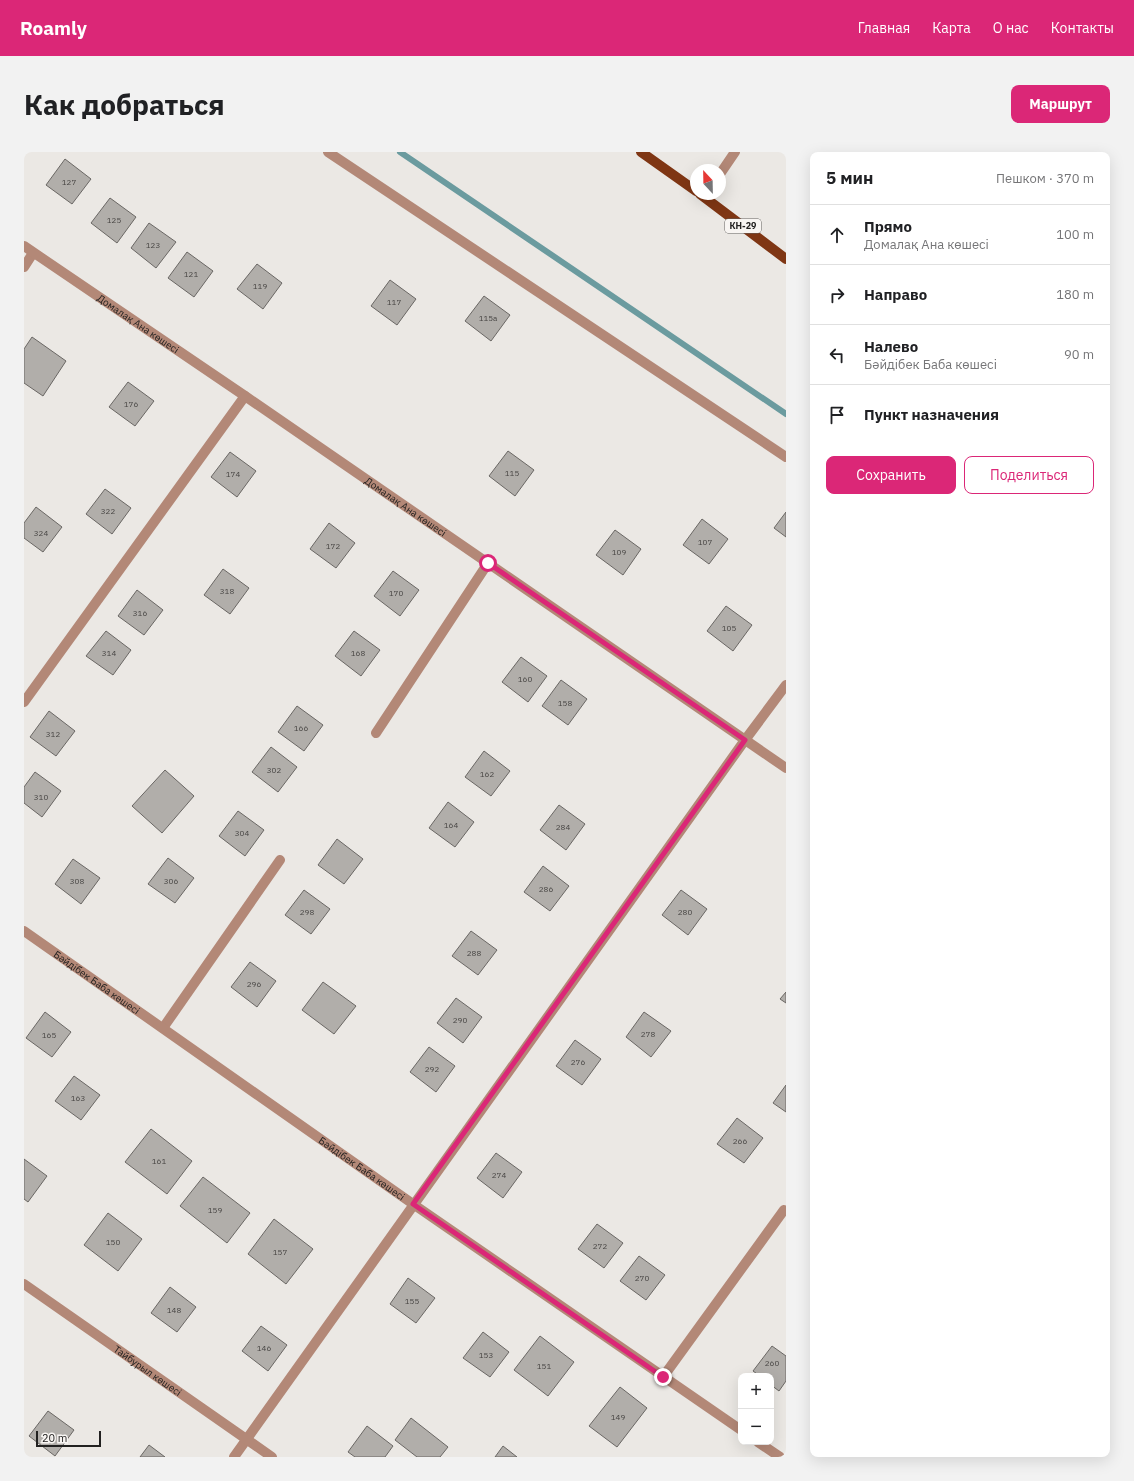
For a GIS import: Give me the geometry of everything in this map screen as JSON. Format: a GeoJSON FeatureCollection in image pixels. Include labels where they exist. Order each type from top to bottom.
{"type":"FeatureCollection","features":[{"type":"Feature","properties":{"kind":"main road"},"geometry":{"type":"LineString","coordinates":[[641,152],[690,187]]}},
{"type":"Feature","properties":{"kind":"main road","name":"КН-29"},"geometry":{"type":"LineString","coordinates":[[710,200],[786,259]]}},
{"type":"Feature","properties":{"kind":"street"},"geometry":{"type":"LineString","coordinates":[[328,152],[786,457]]}},
{"type":"Feature","properties":{"kind":"street"},"geometry":{"type":"LineString","coordinates":[[726,165],[735,152]]}},
{"type":"Feature","properties":{"kind":"street","name":"Домалақ Ана көшесі"},"geometry":{"type":"LineString","coordinates":[[24,246],[786,768]]}},
{"type":"Feature","properties":{"kind":"street"},"geometry":{"type":"LineString","coordinates":[[24,267],[34,253]]}},
{"type":"Feature","properties":{"kind":"street"},"geometry":{"type":"LineString","coordinates":[[24,702],[245,396]]}},
{"type":"Feature","properties":{"kind":"street"},"geometry":{"type":"LineString","coordinates":[[376,733],[488,563]]}},
{"type":"Feature","properties":{"kind":"street"},"geometry":{"type":"LineString","coordinates":[[234,1457],[413,1204],[786,685]]}},
{"type":"Feature","properties":{"kind":"street"},"geometry":{"type":"LineString","coordinates":[[163,1028],[280,860]]}},
{"type":"Feature","properties":{"kind":"street","name":"Бәйдібек Баба көшесі"},"geometry":{"type":"LineString","coordinates":[[24,931],[413,1204],[738,1428]]}},
{"type":"Feature","properties":{"kind":"street"},"geometry":{"type":"LineString","coordinates":[[663,1377],[784,1210]]}},
{"type":"Feature","properties":{"kind":"street","name":"Тайбурыл көшесі"},"geometry":{"type":"LineString","coordinates":[[24,1284],[272,1457]]}},
{"type":"Feature","properties":{"kind":"street"},"geometry":{"type":"LineString","coordinates":[[762,1445],[780,1457]]}},
{"type":"Feature","properties":{"kind":"building"},"geometry":{"type":"Polygon","coordinates":[[[65,159],[91,179],[72,204],[46,185],[65,159]]]}},
{"type":"Feature","properties":{"kind":"building"},"geometry":{"type":"Polygon","coordinates":[[[110,198],[136,217],[117,243],[91,223],[110,198]]]}},
{"type":"Feature","properties":{"kind":"building"},"geometry":{"type":"Polygon","coordinates":[[[149,223],[176,242],[156,268],[131,248],[149,223]]]}},
{"type":"Feature","properties":{"kind":"building"},"geometry":{"type":"Polygon","coordinates":[[[187,252],[213,271],[194,297],[168,278],[187,252]]]}},
{"type":"Feature","properties":{"kind":"building"},"geometry":{"type":"Polygon","coordinates":[[[257,264],[282,283],[263,309],[237,289],[257,264]]]}},
{"type":"Feature","properties":{"kind":"building"},"geometry":{"type":"Polygon","coordinates":[[[390,280],[416,299],[397,325],[371,306],[390,280]]]}},
{"type":"Feature","properties":{"kind":"building"},"geometry":{"type":"Polygon","coordinates":[[[484,296],[510,315],[491,341],[465,321],[484,296]]]}},
{"type":"Feature","properties":{"kind":"building"},"geometry":{"type":"Polygon","coordinates":[[[32,337],[66,361],[43,396],[24,383],[24,349],[32,337]]]}},
{"type":"Feature","properties":{"kind":"building"},"geometry":{"type":"Polygon","coordinates":[[[128,382],[154,401],[135,426],[109,407],[128,382]]]}},
{"type":"Feature","properties":{"kind":"building"},"geometry":{"type":"Polygon","coordinates":[[[508,451],[534,470],[515,496],[489,476],[508,451]]]}},
{"type":"Feature","properties":{"kind":"building"},"geometry":{"type":"Polygon","coordinates":[[[230,452],[256,471],[237,497],[211,477],[230,452]]]}},
{"type":"Feature","properties":{"kind":"building"},"geometry":{"type":"Polygon","coordinates":[[[105,489],[131,508],[112,534],[86,514],[105,489]]]}},
{"type":"Feature","properties":{"kind":"building"},"geometry":{"type":"Polygon","coordinates":[[[36,507],[62,527],[43,552],[24,538],[24,523],[36,507]]]}},
{"type":"Feature","properties":{"kind":"building"},"geometry":{"type":"Polygon","coordinates":[[[786,512],[786,537],[774,528],[786,512]]]}},
{"type":"Feature","properties":{"kind":"building"},"geometry":{"type":"Polygon","coordinates":[[[702,519],[728,539],[709,564],[683,545],[702,519]]]}},
{"type":"Feature","properties":{"kind":"building"},"geometry":{"type":"Polygon","coordinates":[[[329,523],[355,543],[336,568],[310,549],[329,523]]]}},
{"type":"Feature","properties":{"kind":"building"},"geometry":{"type":"Polygon","coordinates":[[[615,530],[641,549],[623,575],[596,555],[615,530]]]}},
{"type":"Feature","properties":{"kind":"building"},"geometry":{"type":"Polygon","coordinates":[[[223,569],[249,588],[230,614],[204,595],[223,569]]]}},
{"type":"Feature","properties":{"kind":"building"},"geometry":{"type":"Polygon","coordinates":[[[393,571],[419,590],[400,616],[374,596],[393,571]]]}},
{"type":"Feature","properties":{"kind":"building"},"geometry":{"type":"Polygon","coordinates":[[[137,590],[163,610],[144,635],[118,616],[137,590]]]}},
{"type":"Feature","properties":{"kind":"building"},"geometry":{"type":"Polygon","coordinates":[[[726,606],[752,625],[733,651],[707,631],[726,606]]]}},
{"type":"Feature","properties":{"kind":"building"},"geometry":{"type":"Polygon","coordinates":[[[106,631],[131,650],[113,675],[86,656],[106,631]]]}},
{"type":"Feature","properties":{"kind":"building"},"geometry":{"type":"Polygon","coordinates":[[[354,631],[380,650],[361,676],[335,656],[354,631]]]}},
{"type":"Feature","properties":{"kind":"building"},"geometry":{"type":"Polygon","coordinates":[[[521,657],[547,676],[528,702],[502,682],[521,657]]]}},
{"type":"Feature","properties":{"kind":"building"},"geometry":{"type":"Polygon","coordinates":[[[561,680],[587,699],[568,725],[542,706],[561,680]]]}},
{"type":"Feature","properties":{"kind":"building"},"geometry":{"type":"Polygon","coordinates":[[[297,706],[323,725],[304,751],[278,732],[297,706]]]}},
{"type":"Feature","properties":{"kind":"building"},"geometry":{"type":"Polygon","coordinates":[[[49,711],[75,731],[56,756],[30,737],[49,711]]]}},
{"type":"Feature","properties":{"kind":"building"},"geometry":{"type":"Polygon","coordinates":[[[271,747],[297,767],[278,792],[252,772],[271,747]]]}},
{"type":"Feature","properties":{"kind":"building"},"geometry":{"type":"Polygon","coordinates":[[[484,751],[510,771],[491,796],[465,777],[484,751]]]}},
{"type":"Feature","properties":{"kind":"building"},"geometry":{"type":"Polygon","coordinates":[[[165,770],[194,796],[162,833],[132,806],[165,770]]]}},
{"type":"Feature","properties":{"kind":"building"},"geometry":{"type":"Polygon","coordinates":[[[35,772],[61,791],[42,817],[24,803],[24,787],[35,772]]]}},
{"type":"Feature","properties":{"kind":"building"},"geometry":{"type":"Polygon","coordinates":[[[448,802],[474,822],[455,847],[429,828],[448,802]]]}},
{"type":"Feature","properties":{"kind":"building"},"geometry":{"type":"Polygon","coordinates":[[[559,805],[585,824],[566,850],[540,830],[559,805]]]}},
{"type":"Feature","properties":{"kind":"building"},"geometry":{"type":"Polygon","coordinates":[[[238,811],[264,830],[245,856],[219,836],[238,811]]]}},
{"type":"Feature","properties":{"kind":"building"},"geometry":{"type":"Polygon","coordinates":[[[337,839],[363,859],[344,884],[318,865],[337,839]]]}},
{"type":"Feature","properties":{"kind":"building"},"geometry":{"type":"Polygon","coordinates":[[[168,858],[194,878],[175,903],[148,884],[168,858]]]}},
{"type":"Feature","properties":{"kind":"building"},"geometry":{"type":"Polygon","coordinates":[[[73,859],[100,878],[81,904],[55,884],[73,859]]]}},
{"type":"Feature","properties":{"kind":"building"},"geometry":{"type":"Polygon","coordinates":[[[543,866],[569,886],[550,911],[524,892],[543,866]]]}},
{"type":"Feature","properties":{"kind":"building"},"geometry":{"type":"Polygon","coordinates":[[[304,890],[330,909],[311,934],[285,915],[304,890]]]}},
{"type":"Feature","properties":{"kind":"building"},"geometry":{"type":"Polygon","coordinates":[[[681,890],[707,909],[688,935],[662,915],[681,890]]]}},
{"type":"Feature","properties":{"kind":"building"},"geometry":{"type":"Polygon","coordinates":[[[471,931],[497,950],[478,975],[452,956],[471,931]]]}},
{"type":"Feature","properties":{"kind":"building"},"geometry":{"type":"Polygon","coordinates":[[[250,962],[276,981],[257,1007],[231,987],[250,962]]]}},
{"type":"Feature","properties":{"kind":"building"},"geometry":{"type":"Polygon","coordinates":[[[323,982],[356,1006],[334,1034],[302,1010],[323,982]]]}},
{"type":"Feature","properties":{"kind":"building"},"geometry":{"type":"Polygon","coordinates":[[[786,992],[786,1003],[780,999],[786,992]]]}},
{"type":"Feature","properties":{"kind":"building"},"geometry":{"type":"Polygon","coordinates":[[[456,998],[482,1017],[463,1043],[437,1023],[456,998]]]}},
{"type":"Feature","properties":{"kind":"building"},"geometry":{"type":"Polygon","coordinates":[[[45,1012],[71,1032],[52,1057],[26,1038],[45,1012]]]}},
{"type":"Feature","properties":{"kind":"building"},"geometry":{"type":"Polygon","coordinates":[[[644,1012],[671,1031],[651,1057],[626,1037],[644,1012]]]}},
{"type":"Feature","properties":{"kind":"building"},"geometry":{"type":"Polygon","coordinates":[[[575,1040],[601,1059],[582,1085],[556,1066],[575,1040]]]}},
{"type":"Feature","properties":{"kind":"building"},"geometry":{"type":"Polygon","coordinates":[[[429,1047],[455,1066],[436,1092],[410,1072],[429,1047]]]}},
{"type":"Feature","properties":{"kind":"building"},"geometry":{"type":"Polygon","coordinates":[[[74,1076],[100,1095],[81,1120],[55,1101],[74,1076]]]}},
{"type":"Feature","properties":{"kind":"building"},"geometry":{"type":"Polygon","coordinates":[[[786,1085],[786,1112],[773,1103],[786,1085]]]}},
{"type":"Feature","properties":{"kind":"building"},"geometry":{"type":"Polygon","coordinates":[[[737,1118],[763,1138],[744,1163],[717,1144],[737,1118]]]}},
{"type":"Feature","properties":{"kind":"building"},"geometry":{"type":"Polygon","coordinates":[[[151,1129],[192,1161],[167,1194],[125,1162],[151,1129]]]}},
{"type":"Feature","properties":{"kind":"building"},"geometry":{"type":"Polygon","coordinates":[[[496,1153],[522,1172],[503,1198],[477,1178],[496,1153]]]}},
{"type":"Feature","properties":{"kind":"building"},"geometry":{"type":"Polygon","coordinates":[[[24,1159],[47,1176],[28,1202],[24,1199],[24,1159]]]}},
{"type":"Feature","properties":{"kind":"building"},"geometry":{"type":"Polygon","coordinates":[[[203,1177],[250,1213],[227,1243],[180,1206],[203,1177]]]}},
{"type":"Feature","properties":{"kind":"building"},"geometry":{"type":"Polygon","coordinates":[[[108,1213],[142,1239],[118,1271],[84,1245],[108,1213]]]}},
{"type":"Feature","properties":{"kind":"building"},"geometry":{"type":"Polygon","coordinates":[[[274,1219],[313,1249],[286,1284],[248,1254],[274,1219]]]}},
{"type":"Feature","properties":{"kind":"building"},"geometry":{"type":"Polygon","coordinates":[[[597,1224],[623,1243],[604,1268],[578,1249],[597,1224]]]}},
{"type":"Feature","properties":{"kind":"building"},"geometry":{"type":"Polygon","coordinates":[[[639,1256],[665,1275],[646,1300],[620,1281],[639,1256]]]}},
{"type":"Feature","properties":{"kind":"building"},"geometry":{"type":"Polygon","coordinates":[[[408,1278],[435,1298],[416,1323],[390,1304],[408,1278]]]}},
{"type":"Feature","properties":{"kind":"building"},"geometry":{"type":"Polygon","coordinates":[[[170,1287],[196,1307],[177,1332],[151,1313],[170,1287]]]}},
{"type":"Feature","properties":{"kind":"building"},"geometry":{"type":"Polygon","coordinates":[[[261,1326],[287,1345],[268,1371],[242,1351],[261,1326]]]}},
{"type":"Feature","properties":{"kind":"building"},"geometry":{"type":"Polygon","coordinates":[[[483,1332],[509,1352],[490,1377],[463,1358],[483,1332]]]}},
{"type":"Feature","properties":{"kind":"building"},"geometry":{"type":"Polygon","coordinates":[[[540,1336],[574,1362],[548,1396],[514,1370],[540,1336]]]}},
{"type":"Feature","properties":{"kind":"building"},"geometry":{"type":"Polygon","coordinates":[[[772,1346],[786,1356],[786,1381],[779,1391],[774,1387],[774,1373],[756,1373],[753,1371],[772,1346]]]}},
{"type":"Feature","properties":{"kind":"building"},"geometry":{"type":"Polygon","coordinates":[[[620,1387],[647,1408],[617,1447],[589,1426],[620,1387]]]}},
{"type":"Feature","properties":{"kind":"building"},"geometry":{"type":"Polygon","coordinates":[[[48,1411],[74,1430],[55,1456],[29,1436],[48,1411]]]}},
{"type":"Feature","properties":{"kind":"building"},"geometry":{"type":"Polygon","coordinates":[[[411,1418],[448,1447],[440,1457],[417,1457],[395,1440],[411,1418]]]}},
{"type":"Feature","properties":{"kind":"building"},"geometry":{"type":"Polygon","coordinates":[[[367,1426],[393,1446],[385,1457],[355,1457],[348,1452],[367,1426]]]}},
{"type":"Feature","properties":{"kind":"building"},"geometry":{"type":"Polygon","coordinates":[[[149,1445],[165,1457],[140,1457],[149,1445]]]}},
{"type":"Feature","properties":{"kind":"building"},"geometry":{"type":"Polygon","coordinates":[[[503,1446],[517,1457],[495,1457],[503,1446]]]}},
{"type":"Feature","properties":{"kind":"waterway"},"geometry":{"type":"LineString","coordinates":[[400,152],[786,414]]}},
{"type":"Feature","properties":{"kind":"route"},"geometry":{"type":"LineString","coordinates":[[488,563],[745,740],[413,1204],[663,1377]]}}]}
